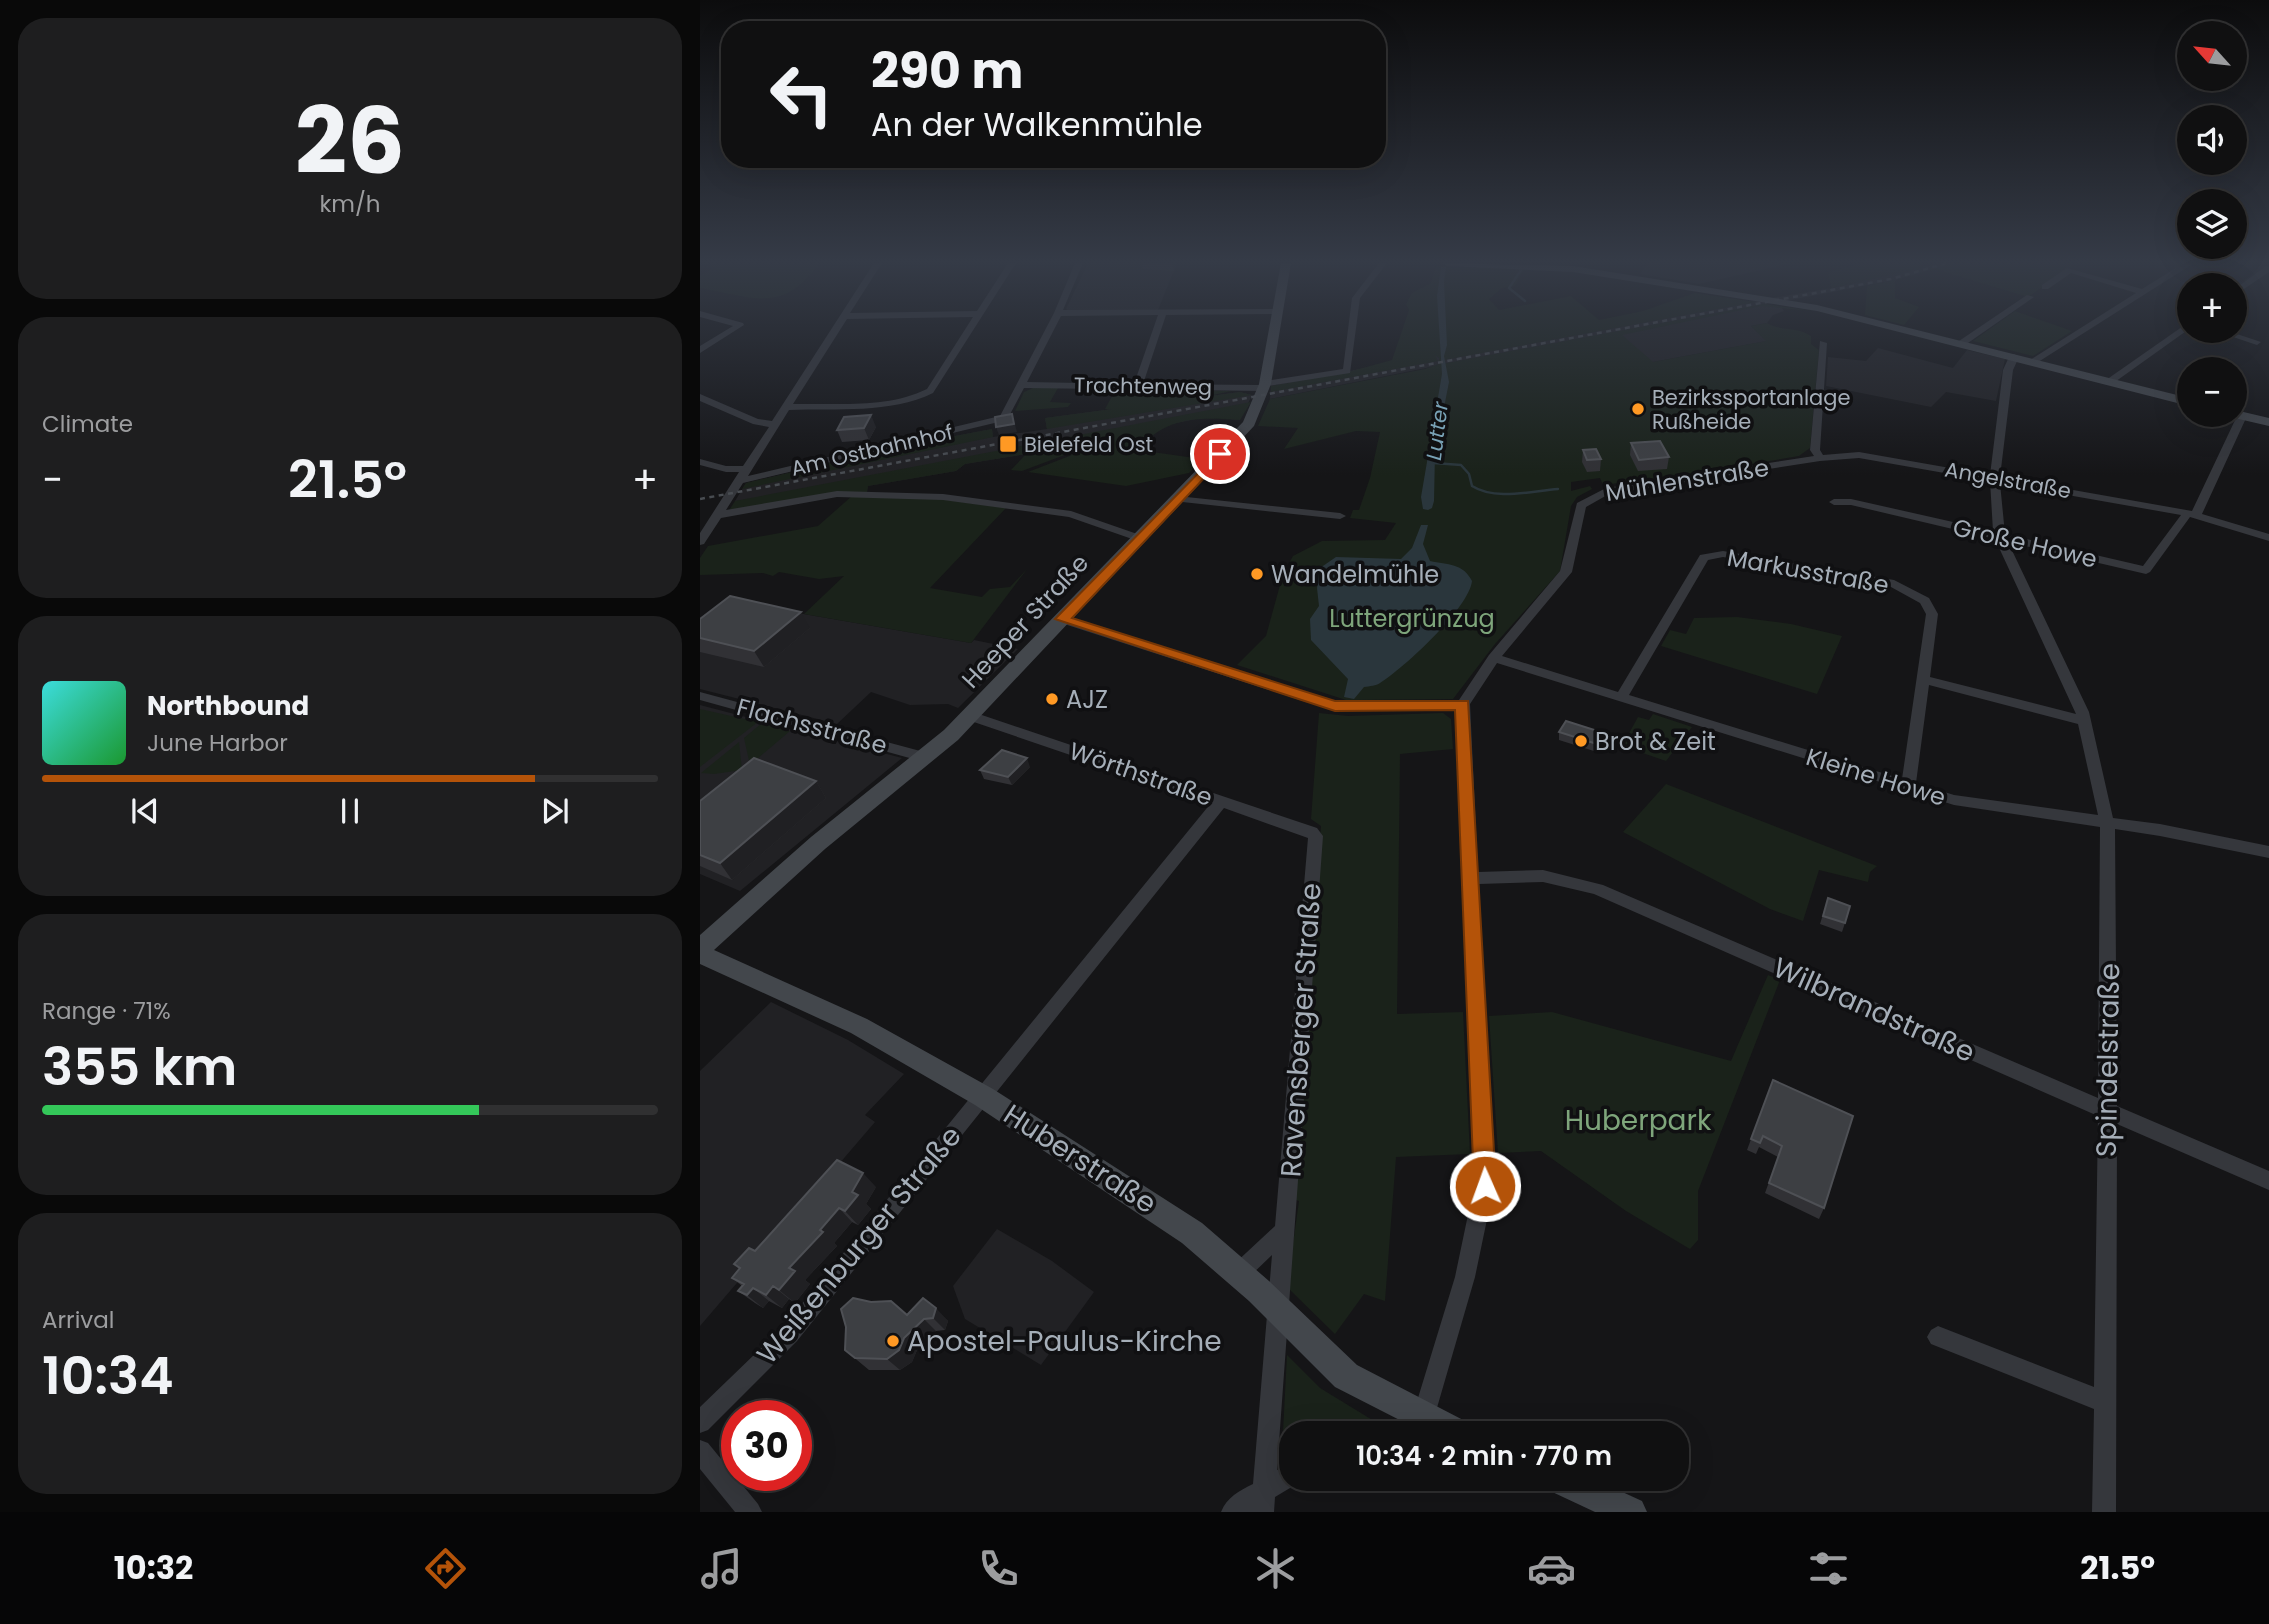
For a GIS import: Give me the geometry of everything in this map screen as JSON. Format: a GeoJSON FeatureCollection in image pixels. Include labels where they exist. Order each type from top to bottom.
{"type":"FeatureCollection","features":[{"type":"Feature","properties":{"kind":"street"},"geometry":{"type":"LineString","coordinates":[[700,350],[726,334]]}},
{"type":"Feature","properties":{"kind":"street"},"geometry":{"type":"LineString","coordinates":[[700,542],[833,334]]}},
{"type":"Feature","properties":{"kind":"street"},"geometry":{"type":"LineString","coordinates":[[788,407],[901,402],[923,396],[930,391],[967,334]]}},
{"type":"Feature","properties":{"kind":"street"},"geometry":{"type":"LineString","coordinates":[[1021,385],[1047,334]]}},
{"type":"Feature","properties":{"kind":"street"},"geometry":{"type":"LineString","coordinates":[[1138,386],[1156,334]]}},
{"type":"Feature","properties":{"kind":"street","name":"Heeper Straße"},"geometry":{"type":"LineString","coordinates":[[700,951],[818,842],[924,757],[970,716],[1249,423],[1265,386],[1275,334]]}},
{"type":"Feature","properties":{"kind":"street","name":"Trachtenweg"},"geometry":{"type":"LineString","coordinates":[[1021,385],[1265,386],[1347,371],[1352,334]]}},
{"type":"Feature","properties":{"kind":"street"},"geometry":{"type":"LineString","coordinates":[[1924,334],[2177,399]]}},
{"type":"Feature","properties":{"kind":"street"},"geometry":{"type":"LineString","coordinates":[[1962,343],[1976,334]]}},
{"type":"Feature","properties":{"kind":"street"},"geometry":{"type":"LineString","coordinates":[[2032,362],[2077,334]]}},
{"type":"Feature","properties":{"kind":"street"},"geometry":{"type":"LineString","coordinates":[[2109,382],[2177,334]]}},
{"type":"Feature","properties":{"kind":"street"},"geometry":{"type":"LineString","coordinates":[[2247,339],[2256,342]]}},
{"type":"Feature","properties":{"kind":"street"},"geometry":{"type":"LineString","coordinates":[[1820,458],[1815,450],[1823,343]]}},
{"type":"Feature","properties":{"kind":"street","name":"Spindelstraße"},"geometry":{"type":"LineString","coordinates":[[2014,357],[2008,370],[1994,478],[2000,537],[2085,721],[2107,824],[2104,1512]]}},
{"type":"Feature","properties":{"kind":"street","name":"Am Ostbahnhof"},"geometry":{"type":"LineString","coordinates":[[738,481],[1004,418],[1021,385]]}},
{"type":"Feature","properties":{"kind":"street"},"geometry":{"type":"LineString","coordinates":[[700,397],[756,422],[776,425]]}},
{"type":"Feature","properties":{"kind":"street"},"geometry":{"type":"LineString","coordinates":[[2247,416],[2267,419]]}},
{"type":"Feature","properties":{"kind":"street"},"geometry":{"type":"LineString","coordinates":[[2192,514],[2233,427]]}},
{"type":"Feature","properties":{"kind":"street","name":"Angelstraße"},"geometry":{"type":"LineString","coordinates":[[1820,458],[1873,456],[2192,514],[2269,538]]}},
{"type":"Feature","properties":{"kind":"street","name":"Mühlenstraße"},"geometry":{"type":"LineString","coordinates":[[1463,704],[1494,658],[1566,572],[1579,509],[1594,495],[1820,458]]}},
{"type":"Feature","properties":{"kind":"street"},"geometry":{"type":"LineString","coordinates":[[700,462],[746,469]]}},
{"type":"Feature","properties":{"kind":"street"},"geometry":{"type":"LineString","coordinates":[[717,515],[838,494],[943,497],[1071,514],[1139,538]]}},
{"type":"Feature","properties":{"kind":"street"},"geometry":{"type":"LineString","coordinates":[[1177,499],[1340,516]]}},
{"type":"Feature","properties":{"kind":"street","name":"Große Howe"},"geometry":{"type":"LineString","coordinates":[[1834,502],[1851,502],[2146,570],[2192,514]]}},
{"type":"Feature","properties":{"kind":"street","name":"Markusstraße"},"geometry":{"type":"LineString","coordinates":[[1621,698],[1700,561],[1712,554],[1884,582],[1916,594],[1925,601],[1932,614],[1909,787]]}},
{"type":"Feature","properties":{"kind":"street"},"geometry":{"type":"LineString","coordinates":[[1062,619],[1335,706],[1463,704],[1485,1186],[1465,1277],[1417,1421]]}},
{"type":"Feature","properties":{"kind":"street","name":"Kleine Howe"},"geometry":{"type":"LineString","coordinates":[[1494,658],[1962,802],[2210,839],[2269,852]]}},
{"type":"Feature","properties":{"kind":"street"},"geometry":{"type":"LineString","coordinates":[[1924,680],[2085,721]]}},
{"type":"Feature","properties":{"kind":"street","name":"Flachsstraße"},"geometry":{"type":"LineString","coordinates":[[700,696],[924,757]]}},
{"type":"Feature","properties":{"kind":"street","name":"Wörthstraße"},"geometry":{"type":"LineString","coordinates":[[970,716],[1312,832]]}},
{"type":"Feature","properties":{"kind":"street","name":"Weißenburger Straße"},"geometry":{"type":"LineString","coordinates":[[700,1422],[790,1334],[1221,801]]}},
{"type":"Feature","properties":{"kind":"street","name":"Ravensberger Straße"},"geometry":{"type":"LineString","coordinates":[[1262,1512],[1316,836],[1312,832]]}},
{"type":"Feature","properties":{"kind":"street","name":"Wilbrandstraße"},"geometry":{"type":"LineString","coordinates":[[1470,878],[1543,876],[1597,889],[2269,1181]]}},
{"type":"Feature","properties":{"kind":"street","name":"Huberstraße"},"geometry":{"type":"LineString","coordinates":[[700,951],[859,1026],[984,1097],[1164,1213],[1239,1273],[1346,1376],[1410,1421]]}},
{"type":"Feature","properties":{"kind":"street"},"geometry":{"type":"LineString","coordinates":[[1239,1273],[1286,1229]]}},
{"type":"Feature","properties":{"kind":"street"},"geometry":{"type":"LineString","coordinates":[[1938,1337],[2105,1402]]}},
{"type":"Feature","properties":{"kind":"street"},"geometry":{"type":"LineString","coordinates":[[700,1451],[750,1512]]}},
{"type":"Feature","properties":{"kind":"street"},"geometry":{"type":"LineString","coordinates":[[1233,1512],[1279,1480]]}},
{"type":"Feature","properties":{"kind":"street"},"geometry":{"type":"LineString","coordinates":[[1585,1491],[1631,1512]]}},
{"type":"Feature","properties":{"kind":"shaded area"},"geometry":{"type":"Polygon","coordinates":[[[1562,334],[1759,334],[1767,341],[1653,362],[1461,361],[1270,399],[1271,386],[1562,334]]]}},
{"type":"Feature","properties":{"kind":"shaded area"},"geometry":{"type":"Polygon","coordinates":[[[1878,348],[1953,368],[1967,350],[2005,359],[1996,401],[1946,392],[1931,407],[1826,386],[1828,357],[1866,361],[1878,348]]]}},
{"type":"Feature","properties":{"kind":"shaded area"},"geometry":{"type":"Polygon","coordinates":[[[1240,392],[1252,395],[1240,420],[1206,417],[965,464],[956,471],[868,486],[867,492],[735,501],[746,483],[907,445],[992,429],[993,437],[1047,429],[1045,418],[1240,392]]]}},
{"type":"Feature","properties":{"kind":"shaded area"},"geometry":{"type":"Polygon","coordinates":[[[734,602],[1018,649],[958,708],[948,704],[910,705],[871,692],[837,724],[700,689],[700,623],[734,602]]]}},
{"type":"Feature","properties":{"kind":"shaded area"},"geometry":{"type":"Polygon","coordinates":[[[700,705],[902,758],[740,891],[700,874],[700,705]]]}},
{"type":"Feature","properties":{"kind":"shaded area"},"geometry":{"type":"Polygon","coordinates":[[[771,1002],[848,1040],[904,1074],[865,1115],[875,1122],[700,1326],[700,1071],[771,1002]]]}},
{"type":"Feature","properties":{"kind":"shaded area"},"geometry":{"type":"Polygon","coordinates":[[[997,1229],[1052,1261],[1094,1292],[1041,1365],[965,1319],[953,1286],[997,1229]]]}},
{"type":"Feature","properties":{"kind":"green space","name":"Luttergrünzug"},"geometry":{"type":"Polygon","coordinates":[[[1401,334],[1586,334],[1444,360],[1444,354],[1441,354],[1442,364],[1605,334],[1629,334],[1622,335],[1653,362],[1766,341],[1759,334],[1807,334],[1811,336],[1811,344],[1819,350],[1810,448],[1799,456],[1705,472],[1603,485],[1600,478],[1571,482],[1571,491],[1590,486],[1592,489],[1577,497],[1571,506],[1560,571],[1495,644],[1453,699],[1346,700],[1237,665],[1266,636],[1283,574],[1293,556],[1322,541],[1385,540],[1396,523],[1350,518],[1353,510],[1359,510],[1370,478],[1380,432],[1356,431],[1284,449],[1298,428],[1258,426],[1270,399],[1439,364],[1439,358],[1435,355],[1438,361],[1271,392],[1271,386],[1348,372],[1392,360],[1401,334]]]}},
{"type":"Feature","properties":{"kind":"green space"},"geometry":{"type":"Polygon","coordinates":[[[1983,334],[2068,334],[2033,356],[1973,341],[1983,334]]]}},
{"type":"Feature","properties":{"kind":"green space"},"geometry":{"type":"Polygon","coordinates":[[[1033,388],[1058,388],[1050,402],[1071,403],[1068,407],[1015,411],[1024,392],[1033,388]]]}},
{"type":"Feature","properties":{"kind":"green space"},"geometry":{"type":"Polygon","coordinates":[[[1116,389],[1232,391],[1203,397],[1240,392],[1252,395],[1047,429],[1045,418],[1112,409],[1105,409],[1116,389]]]}},
{"type":"Feature","properties":{"kind":"green space"},"geometry":{"type":"Polygon","coordinates":[[[1251,402],[1240,420],[1184,421],[1160,431],[1138,450],[1202,459],[1189,473],[1126,486],[1028,472],[1072,455],[1070,453],[1022,471],[1011,470],[1026,454],[965,464],[956,471],[868,486],[867,492],[838,492],[728,512],[735,501],[1251,402]]]}},
{"type":"Feature","properties":{"kind":"green space"},"geometry":{"type":"Polygon","coordinates":[[[992,429],[993,437],[742,489],[746,483],[907,445],[992,429]]]}},
{"type":"Feature","properties":{"kind":"green space"},"geometry":{"type":"Polygon","coordinates":[[[852,496],[940,499],[1006,508],[930,588],[982,597],[990,589],[1010,587],[1027,569],[971,643],[804,614],[844,576],[819,579],[779,572],[773,576],[763,573],[700,575],[700,558],[708,546],[818,526],[852,496]]]}},
{"type":"Feature","properties":{"kind":"green space"},"geometry":{"type":"Polygon","coordinates":[[[1737,617],[1791,624],[1842,636],[1817,694],[1661,646],[1670,630],[1686,634],[1694,618],[1737,617]]]}},
{"type":"Feature","properties":{"kind":"green space"},"geometry":{"type":"Polygon","coordinates":[[[700,709],[758,722],[700,767],[700,709]]]}},
{"type":"Feature","properties":{"kind":"green space"},"geometry":{"type":"Polygon","coordinates":[[[1319,713],[1348,716],[1443,713],[1451,719],[1453,749],[1400,754],[1397,1014],[1463,1012],[1470,1154],[1396,1157],[1385,1301],[1364,1294],[1335,1334],[1287,1287],[1299,1201],[1293,1199],[1321,826],[1311,819],[1319,713]]]}},
{"type":"Feature","properties":{"kind":"green space"},"geometry":{"type":"Polygon","coordinates":[[[1653,714],[1692,727],[1666,761],[1622,746],[1638,717],[1649,720],[1653,714]]]}},
{"type":"Feature","properties":{"kind":"green space"},"geometry":{"type":"Polygon","coordinates":[[[762,723],[790,731],[750,765],[744,738],[762,723]]]}},
{"type":"Feature","properties":{"kind":"green space"},"geometry":{"type":"Polygon","coordinates":[[[739,742],[742,770],[701,773],[739,742]]]}},
{"type":"Feature","properties":{"kind":"green space"},"geometry":{"type":"Polygon","coordinates":[[[1666,784],[1877,866],[1870,872],[1868,882],[1819,870],[1803,921],[1770,909],[1623,832],[1666,784]]]}},
{"type":"Feature","properties":{"kind":"green space","name":"Huberpark"},"geometry":{"type":"Polygon","coordinates":[[[1768,975],[1780,980],[1698,1191],[1698,1240],[1690,1249],[1626,1211],[1541,1151],[1498,1153],[1489,1016],[1552,1012],[1731,1061],[1768,975]]]}},
{"type":"Feature","properties":{"kind":"green space"},"geometry":{"type":"Polygon","coordinates":[[[1287,1355],[1320,1388],[1374,1421],[1284,1421],[1287,1355]]]}},
{"type":"Feature","properties":{"kind":"water","name":"Lutter"},"geometry":{"type":"Polygon","coordinates":[[[1439,334],[1446,334],[1444,356],[1449,382],[1435,453],[1434,501],[1432,508],[1428,510],[1423,509],[1421,497],[1442,374],[1439,334]]]}},
{"type":"Feature","properties":{"kind":"water"},"geometry":{"type":"Polygon","coordinates":[[[1421,525],[1428,525],[1423,544],[1430,561],[1464,571],[1472,581],[1468,593],[1448,621],[1404,665],[1378,684],[1364,687],[1354,699],[1344,697],[1348,679],[1311,640],[1310,619],[1319,606],[1317,588],[1320,568],[1336,557],[1401,559],[1412,548],[1421,525]]]}},
{"type":"Feature","properties":{"kind":"building"},"geometry":{"type":"Polygon","coordinates":[[[1012,414],[1014,424],[996,427],[995,417],[1012,414]]]}},
{"type":"Feature","properties":{"kind":"building"},"geometry":{"type":"Polygon","coordinates":[[[871,415],[864,428],[837,430],[844,417],[871,415]]]}},
{"type":"Feature","properties":{"kind":"building"},"geometry":{"type":"Polygon","coordinates":[[[1660,441],[1669,457],[1639,460],[1631,443],[1660,441]]]}},
{"type":"Feature","properties":{"kind":"building"},"geometry":{"type":"Polygon","coordinates":[[[1596,449],[1601,459],[1587,460],[1583,450],[1596,449]]]}},
{"type":"Feature","properties":{"kind":"building"},"geometry":{"type":"Polygon","coordinates":[[[730,596],[801,612],[754,651],[700,638],[700,619],[730,596]]]}},
{"type":"Feature","properties":{"kind":"building"},"geometry":{"type":"Polygon","coordinates":[[[1566,721],[1604,733],[1597,744],[1559,732],[1566,721]]]}},
{"type":"Feature","properties":{"kind":"building"},"geometry":{"type":"Polygon","coordinates":[[[1002,750],[1027,758],[1008,777],[980,770],[1002,750]]]}},
{"type":"Feature","properties":{"kind":"building"},"geometry":{"type":"Polygon","coordinates":[[[754,758],[816,781],[720,863],[700,855],[700,801],[754,758]]]}},
{"type":"Feature","properties":{"kind":"building"},"geometry":{"type":"Polygon","coordinates":[[[1828,898],[1850,906],[1845,923],[1823,916],[1828,898]]]}},
{"type":"Feature","properties":{"kind":"building"},"geometry":{"type":"Polygon","coordinates":[[[1773,1080],[1853,1116],[1824,1208],[1769,1183],[1782,1146],[1763,1136],[1760,1143],[1751,1139],[1773,1080]]]}},
{"type":"Feature","properties":{"kind":"building"},"geometry":{"type":"Polygon","coordinates":[[[837,1160],[863,1173],[852,1192],[858,1195],[845,1211],[839,1208],[820,1230],[823,1232],[789,1268],[795,1271],[779,1290],[773,1286],[766,1295],[753,1288],[747,1295],[738,1291],[744,1284],[732,1278],[740,1268],[734,1264],[749,1248],[755,1251],[837,1160]]]}},
{"type":"Feature","properties":{"kind":"building"},"geometry":{"type":"Polygon","coordinates":[[[853,1298],[871,1302],[891,1301],[907,1315],[923,1298],[936,1308],[933,1318],[924,1319],[904,1338],[899,1350],[887,1359],[855,1358],[845,1350],[846,1327],[841,1309],[853,1298]]]}},
{"type":"Feature","properties":{"kind":"waterway","name":"Lutter"},"geometry":{"type":"LineString","coordinates":[[1434,463],[1461,465],[1469,474],[1472,486],[1481,491],[1514,494],[1558,489]]}},
{"type":"Feature","properties":{"kind":"railway"},"geometry":{"type":"LineString","coordinates":[[700,499],[1596,334]]}},
{"type":"Feature","properties":{"kind":"place","name":"Bezirkssportanlage Rußheide"},"geometry":{"type":"Point","coordinates":[1638,409]}},
{"type":"Feature","properties":{"kind":"place","name":"Bielefeld Ost"},"geometry":{"type":"Point","coordinates":[1008,444]}},
{"type":"Feature","properties":{"kind":"place","name":"Wandelmühle"},"geometry":{"type":"Point","coordinates":[1257,574]}},
{"type":"Feature","properties":{"kind":"place","name":"AJZ"},"geometry":{"type":"Point","coordinates":[1052,699]}},
{"type":"Feature","properties":{"kind":"place","name":"Brot & Zeit"},"geometry":{"type":"Point","coordinates":[1581,741]}},
{"type":"Feature","properties":{"kind":"place","name":"Apostel-Paulus-Kirche"},"geometry":{"type":"Point","coordinates":[893,1341]}},
{"type":"Feature","properties":{"kind":"route"},"geometry":{"type":"LineString","coordinates":[[1220,454],[1062,619],[1335,706],[1463,704],[1461,716],[1485,1186]]}}]}
